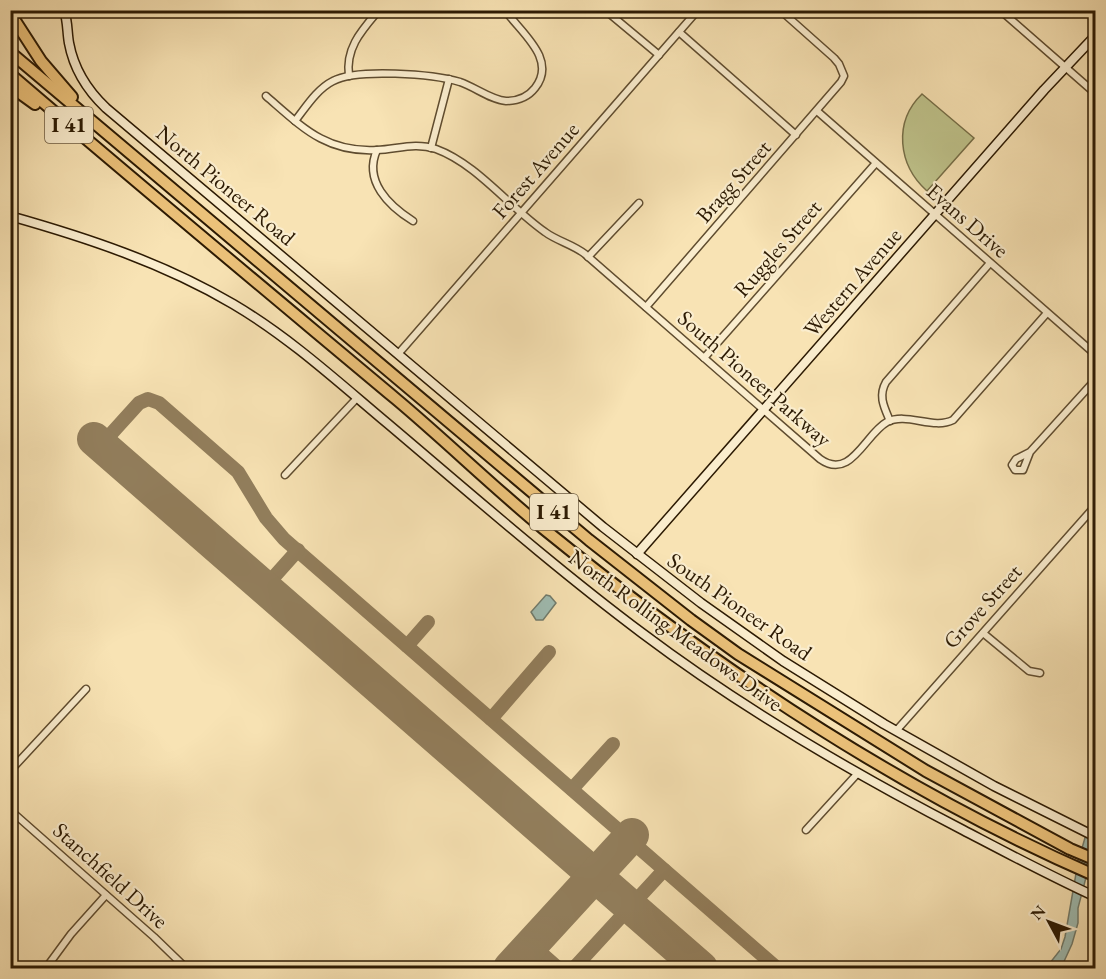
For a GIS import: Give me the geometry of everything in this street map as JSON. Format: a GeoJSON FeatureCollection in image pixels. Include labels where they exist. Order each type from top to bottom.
{"type":"FeatureCollection","features":[{"type":"Feature","properties":{"kind":"highway"},"geometry":{"type":"LineString","coordinates":[[10,13],[41,61],[83,111]]}},
{"type":"Feature","properties":{"kind":"highway","name":"I 41"},"geometry":{"type":"LineString","coordinates":[[10,52],[83,111],[580,533],[691,620],[738,654],[926,771],[1070,849],[1095,860]]}},
{"type":"Feature","properties":{"kind":"highway","name":"I 41"},"geometry":{"type":"LineString","coordinates":[[10,74],[128,176],[418,418],[543,528],[698,646],[805,719],[916,785],[1067,864],[1095,876]]}},
{"type":"Feature","properties":{"kind":"highway"},"geometry":{"type":"LineString","coordinates":[[10,86],[128,176]]}},
{"type":"Feature","properties":{"kind":"main road","name":"North Pioneer Road"},"geometry":{"type":"LineString","coordinates":[[64,10],[76,69],[100,102],[399,353]]}},
{"type":"Feature","properties":{"kind":"main road","name":"North Pioneer Road"},"geometry":{"type":"LineString","coordinates":[[68,21],[72,10]]}},
{"type":"Feature","properties":{"kind":"main road","name":"Western Avenue"},"geometry":{"type":"LineString","coordinates":[[637,554],[1095,34]]}},
{"type":"Feature","properties":{"kind":"main road","name":"North Rolling Meadows Drive"},"geometry":{"type":"LineString","coordinates":[[10,216],[119,249],[197,284],[237,307],[278,334],[554,564],[640,632],[729,695],[858,774],[1022,862],[1094,897]]}},
{"type":"Feature","properties":{"kind":"main road","name":"South Pioneer Road"},"geometry":{"type":"LineString","coordinates":[[399,353],[637,554],[769,651],[896,731],[1009,794],[1095,837]]}},
{"type":"Feature","properties":{"kind":"street"},"geometry":{"type":"LineString","coordinates":[[349,76],[349,58],[354,41],[379,10]]}},
{"type":"Feature","properties":{"kind":"street"},"geometry":{"type":"LineString","coordinates":[[295,120],[324,87],[333,81],[349,76],[411,74],[449,80],[505,101],[524,97],[536,87],[542,72],[540,57],[536,47],[505,10]]}},
{"type":"Feature","properties":{"kind":"street"},"geometry":{"type":"LineString","coordinates":[[605,10],[658,56]]}},
{"type":"Feature","properties":{"kind":"street","name":"Forest Avenue"},"geometry":{"type":"LineString","coordinates":[[399,353],[698,10]]}},
{"type":"Feature","properties":{"kind":"street","name":"Bragg Street"},"geometry":{"type":"LineString","coordinates":[[646,307],[838,87],[843,76],[834,58],[780,10]]}},
{"type":"Feature","properties":{"kind":"street"},"geometry":{"type":"LineString","coordinates":[[1000,10],[1095,94]]}},
{"type":"Feature","properties":{"kind":"street"},"geometry":{"type":"LineString","coordinates":[[1007,16],[1012,10]]}},
{"type":"Feature","properties":{"kind":"street"},"geometry":{"type":"LineString","coordinates":[[679,32],[796,135]]}},
{"type":"Feature","properties":{"kind":"street"},"geometry":{"type":"LineString","coordinates":[[266,96],[316,137],[332,145],[349,149],[377,150],[412,145],[431,148],[449,80]]}},
{"type":"Feature","properties":{"kind":"street","name":"Evans Drive"},"geometry":{"type":"LineString","coordinates":[[817,111],[1095,355]]}},
{"type":"Feature","properties":{"kind":"street","name":"South Pioneer Parkway"},"geometry":{"type":"LineString","coordinates":[[431,148],[461,163],[549,235],[588,257],[820,459],[833,465],[843,464],[890,421]]}},
{"type":"Feature","properties":{"kind":"street"},"geometry":{"type":"LineString","coordinates":[[377,150],[374,171],[380,191],[391,206],[413,221]]}},
{"type":"Feature","properties":{"kind":"street","name":"Ruggles Street"},"geometry":{"type":"LineString","coordinates":[[704,358],[876,162]]}},
{"type":"Feature","properties":{"kind":"street"},"geometry":{"type":"LineString","coordinates":[[588,257],[639,203]]}},
{"type":"Feature","properties":{"kind":"street"},"geometry":{"type":"LineString","coordinates":[[990,263],[886,382],[881,396],[890,421],[941,423],[951,421],[1047,313]]}},
{"type":"Feature","properties":{"kind":"street"},"geometry":{"type":"LineString","coordinates":[[1029,452],[1095,379]]}},
{"type":"Feature","properties":{"kind":"street"},"geometry":{"type":"LineString","coordinates":[[285,475],[357,398]]}},
{"type":"Feature","properties":{"kind":"street","name":"Grove Street"},"geometry":{"type":"LineString","coordinates":[[896,731],[1095,504]]}},
{"type":"Feature","properties":{"kind":"street"},"geometry":{"type":"LineString","coordinates":[[983,633],[1029,671],[1040,673]]}},
{"type":"Feature","properties":{"kind":"street"},"geometry":{"type":"LineString","coordinates":[[10,771],[86,689]]}},
{"type":"Feature","properties":{"kind":"street"},"geometry":{"type":"LineString","coordinates":[[806,830],[858,774]]}},
{"type":"Feature","properties":{"kind":"street","name":"Stanchfield Drive"},"geometry":{"type":"LineString","coordinates":[[10,810],[154,937],[186,969]]}},
{"type":"Feature","properties":{"kind":"street"},"geometry":{"type":"LineString","coordinates":[[46,969],[71,934],[106,895]]}},
{"type":"Feature","properties":{"kind":"green space"},"geometry":{"type":"Polygon","coordinates":[[[922,94],[974,138],[927,191],[910,169],[903,143],[906,117],[922,94]]]}},
{"type":"Feature","properties":{"kind":"water"},"geometry":{"type":"Polygon","coordinates":[[[546,595],[556,603],[543,620],[536,620],[531,612],[546,595]]]}},
{"type":"Feature","properties":{"kind":"water"},"geometry":{"type":"Polygon","coordinates":[[[1095,781],[1095,843],[1078,908],[1078,923],[1072,944],[1061,968],[1046,968],[1061,949],[1065,937],[1078,862],[1089,824],[1095,781]]]}},
{"type":"Feature","properties":{"kind":"taxiway"},"geometry":{"type":"LineString","coordinates":[[101,445],[139,403],[148,399],[159,403],[238,472],[266,518],[284,539],[777,968]]}},
{"type":"Feature","properties":{"kind":"taxiway"},"geometry":{"type":"LineString","coordinates":[[264,588],[298,550]]}},
{"type":"Feature","properties":{"kind":"taxiway"},"geometry":{"type":"LineString","coordinates":[[407,646],[428,622]]}},
{"type":"Feature","properties":{"kind":"taxiway"},"geometry":{"type":"LineString","coordinates":[[491,719],[549,652]]}},
{"type":"Feature","properties":{"kind":"taxiway"},"geometry":{"type":"LineString","coordinates":[[572,789],[613,744]]}},
{"type":"Feature","properties":{"kind":"taxiway"},"geometry":{"type":"LineString","coordinates":[[574,968],[664,870]]}},
{"type":"Feature","properties":{"kind":"taxiway"},"geometry":{"type":"LineString","coordinates":[[532,945],[558,968]]}},
{"type":"Feature","properties":{"kind":"runway"},"geometry":{"type":"LineString","coordinates":[[94,439],[701,968]]}},
{"type":"Feature","properties":{"kind":"runway"},"geometry":{"type":"LineString","coordinates":[[510,968],[632,835]]}}]}
